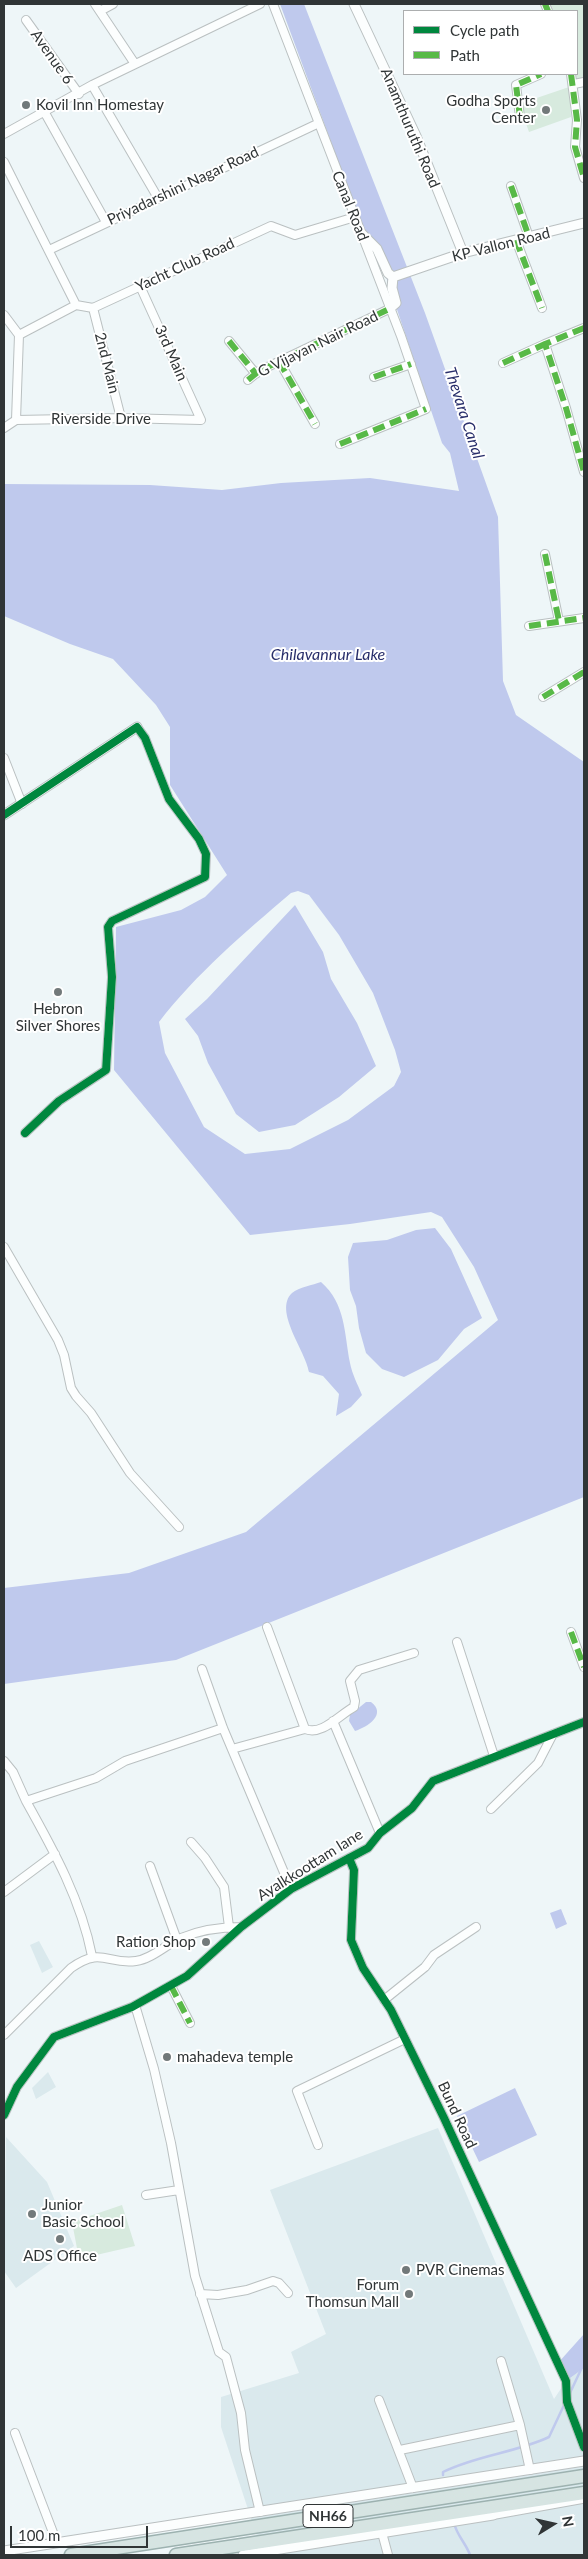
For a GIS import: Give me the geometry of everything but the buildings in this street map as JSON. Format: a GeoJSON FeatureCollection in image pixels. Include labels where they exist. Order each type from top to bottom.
{"type":"FeatureCollection","features":[{"type":"Feature","properties":{"kind":"highway","name":"NH66"},"geometry":{"type":"LineString","coordinates":[[71,2555],[584,2476]]}},
{"type":"Feature","properties":{"kind":"highway","name":"NH66"},"geometry":{"type":"LineString","coordinates":[[176,2555],[381,2528],[584,2493]]}},
{"type":"Feature","properties":{"kind":"street"},"geometry":{"type":"LineString","coordinates":[[95,4],[135,64]]}},
{"type":"Feature","properties":{"kind":"street"},"geometry":{"type":"LineString","coordinates":[[100,11],[113,4]]}},
{"type":"Feature","properties":{"kind":"street"},"geometry":{"type":"LineString","coordinates":[[4,134],[135,64],[260,4]]}},
{"type":"Feature","properties":{"kind":"street","name":"Canal Road"},"geometry":{"type":"LineString","coordinates":[[273,4],[317,124],[411,364],[426,409],[340,444]]}},
{"type":"Feature","properties":{"kind":"street","name":"Anamthuruthi Road"},"geometry":{"type":"LineString","coordinates":[[354,4],[416,136],[463,253]]}},
{"type":"Feature","properties":{"kind":"street","name":"Avenue 6"},"geometry":{"type":"LineString","coordinates":[[26,20],[79,94]]}},
{"type":"Feature","properties":{"kind":"street"},"geometry":{"type":"LineString","coordinates":[[520,118],[516,85],[539,75]]}},
{"type":"Feature","properties":{"kind":"street"},"geometry":{"type":"LineString","coordinates":[[571,75],[580,119],[575,147],[584,178]]}},
{"type":"Feature","properties":{"kind":"street"},"geometry":{"type":"LineString","coordinates":[[574,84],[584,82]]}},
{"type":"Feature","properties":{"kind":"street"},"geometry":{"type":"LineString","coordinates":[[92,86],[158,198]]}},
{"type":"Feature","properties":{"kind":"street"},"geometry":{"type":"LineString","coordinates":[[45,113],[106,222]]}},
{"type":"Feature","properties":{"kind":"street","name":"Priyadarshini Nagar Road"},"geometry":{"type":"LineString","coordinates":[[49,250],[317,124]]}},
{"type":"Feature","properties":{"kind":"street"},"geometry":{"type":"LineString","coordinates":[[4,162],[76,305]]}},
{"type":"Feature","properties":{"kind":"street"},"geometry":{"type":"LineString","coordinates":[[510,186],[529,237]]}},
{"type":"Feature","properties":{"kind":"street","name":"Yacht Club Road"},"geometry":{"type":"LineString","coordinates":[[93,308],[271,226],[295,235],[355,217]]}},
{"type":"Feature","properties":{"kind":"street","name":"KP Vallon Road"},"geometry":{"type":"LineString","coordinates":[[394,277],[463,253],[584,223]]}},
{"type":"Feature","properties":{"kind":"street"},"geometry":{"type":"LineString","coordinates":[[361,234],[377,249],[388,274],[394,277],[392,288],[396,303],[389,309]]}},
{"type":"Feature","properties":{"kind":"street"},"geometry":{"type":"LineString","coordinates":[[516,240],[542,308]]}},
{"type":"Feature","properties":{"kind":"street","name":"3rd Main"},"geometry":{"type":"LineString","coordinates":[[140,286],[201,420]]}},
{"type":"Feature","properties":{"kind":"street"},"geometry":{"type":"LineString","coordinates":[[19,334],[76,305],[93,308]]}},
{"type":"Feature","properties":{"kind":"street","name":"2nd Main"},"geometry":{"type":"LineString","coordinates":[[93,308],[121,418]]}},
{"type":"Feature","properties":{"kind":"street","name":"G Vijayan Nair Road"},"geometry":{"type":"LineString","coordinates":[[248,380],[279,361],[389,309]]}},
{"type":"Feature","properties":{"kind":"street"},"geometry":{"type":"LineString","coordinates":[[4,315],[19,334],[16,420],[4,428]]}},
{"type":"Feature","properties":{"kind":"street"},"geometry":{"type":"LineString","coordinates":[[502,363],[584,328]]}},
{"type":"Feature","properties":{"kind":"street"},"geometry":{"type":"LineString","coordinates":[[229,341],[256,374]]}},
{"type":"Feature","properties":{"kind":"street"},"geometry":{"type":"LineString","coordinates":[[545,344],[584,472]]}},
{"type":"Feature","properties":{"kind":"street"},"geometry":{"type":"LineString","coordinates":[[279,361],[315,424]]}},
{"type":"Feature","properties":{"kind":"street"},"geometry":{"type":"LineString","coordinates":[[374,377],[411,364]]}},
{"type":"Feature","properties":{"kind":"street","name":"Riverside Drive"},"geometry":{"type":"LineString","coordinates":[[16,420],[121,418],[201,420]]}},
{"type":"Feature","properties":{"kind":"street"},"geometry":{"type":"LineString","coordinates":[[545,554],[559,621]]}},
{"type":"Feature","properties":{"kind":"street"},"geometry":{"type":"LineString","coordinates":[[529,626],[584,618]]}},
{"type":"Feature","properties":{"kind":"street"},"geometry":{"type":"LineString","coordinates":[[543,696],[584,672]]}},
{"type":"Feature","properties":{"kind":"street"},"geometry":{"type":"LineString","coordinates":[[4,815],[137,726],[145,738],[169,799],[199,839],[206,854],[205,877],[112,921],[108,927],[112,978],[106,1070],[59,1100],[25,1132]]}},
{"type":"Feature","properties":{"kind":"street"},"geometry":{"type":"LineString","coordinates":[[4,758],[22,804]]}},
{"type":"Feature","properties":{"kind":"street"},"geometry":{"type":"LineString","coordinates":[[4,1247],[58,1340],[64,1355],[71,1388],[91,1413],[130,1473],[179,1527]]}},
{"type":"Feature","properties":{"kind":"street"},"geometry":{"type":"LineString","coordinates":[[267,1627],[305,1729]]}},
{"type":"Feature","properties":{"kind":"street"},"geometry":{"type":"LineString","coordinates":[[570,1632],[584,1667]]}},
{"type":"Feature","properties":{"kind":"street"},"geometry":{"type":"LineString","coordinates":[[457,1642],[494,1756]]}},
{"type":"Feature","properties":{"kind":"street"},"geometry":{"type":"LineString","coordinates":[[232,1749],[305,1729],[310,1731],[328,1726],[354,1707],[350,1681],[354,1674],[359,1670],[414,1653]]}},
{"type":"Feature","properties":{"kind":"street"},"geometry":{"type":"LineString","coordinates":[[202,1669],[223,1728],[291,1889]]}},
{"type":"Feature","properties":{"kind":"street"},"geometry":{"type":"LineString","coordinates":[[333,1721],[380,1833]]}},
{"type":"Feature","properties":{"kind":"street","name":"Ayalkkoottam lane"},"geometry":{"type":"LineString","coordinates":[[4,2115],[17,2087],[54,2037],[135,2005],[171,1986],[198,1968],[241,1926],[291,1889],[368,1848],[380,1833],[412,1808],[433,1781],[584,1722]]}},
{"type":"Feature","properties":{"kind":"street"},"geometry":{"type":"LineString","coordinates":[[26,1801],[96,1778],[125,1761],[223,1728]]}},
{"type":"Feature","properties":{"kind":"street"},"geometry":{"type":"LineString","coordinates":[[491,1809],[538,1763],[553,1734]]}},
{"type":"Feature","properties":{"kind":"street"},"geometry":{"type":"LineString","coordinates":[[4,1761],[13,1772],[26,1801],[55,1854],[86,1927],[92,1956]]}},
{"type":"Feature","properties":{"kind":"street"},"geometry":{"type":"LineString","coordinates":[[191,1842],[205,1858],[224,1887],[229,1927]]}},
{"type":"Feature","properties":{"kind":"street"},"geometry":{"type":"LineString","coordinates":[[4,1892],[55,1854]]}},
{"type":"Feature","properties":{"kind":"street","name":"Bund Road"},"geometry":{"type":"LineString","coordinates":[[349,1858],[354,1870],[351,1940],[363,1968],[384,2000],[405,2039],[566,2385],[568,2402],[584,2447]]}},
{"type":"Feature","properties":{"kind":"street"},"geometry":{"type":"LineString","coordinates":[[150,1866],[176,1940]]}},
{"type":"Feature","properties":{"kind":"street"},"geometry":{"type":"LineString","coordinates":[[4,2035],[71,1968],[92,1956],[139,1961],[176,1940],[191,1934],[241,1926]]}},
{"type":"Feature","properties":{"kind":"street"},"geometry":{"type":"LineString","coordinates":[[384,2000],[425,1967],[434,1955],[476,1926]]}},
{"type":"Feature","properties":{"kind":"street"},"geometry":{"type":"LineString","coordinates":[[171,1986],[190,2023]]}},
{"type":"Feature","properties":{"kind":"street"},"geometry":{"type":"LineString","coordinates":[[135,2005],[154,2069],[195,2276],[219,2352],[226,2357],[241,2414],[245,2450],[260,2512]]}},
{"type":"Feature","properties":{"kind":"street"},"geometry":{"type":"LineString","coordinates":[[318,2145],[297,2090],[405,2039]]}},
{"type":"Feature","properties":{"kind":"street"},"geometry":{"type":"LineString","coordinates":[[146,2195],[179,2190]]}},
{"type":"Feature","properties":{"kind":"street"},"geometry":{"type":"LineString","coordinates":[[200,2294],[218,2295],[247,2290],[273,2281],[279,2283],[288,2293]]}},
{"type":"Feature","properties":{"kind":"street"},"geometry":{"type":"LineString","coordinates":[[501,2361],[520,2425],[530,2470]]}},
{"type":"Feature","properties":{"kind":"street"},"geometry":{"type":"LineString","coordinates":[[379,2400],[400,2450],[413,2488]]}},
{"type":"Feature","properties":{"kind":"street"},"geometry":{"type":"LineString","coordinates":[[400,2450],[520,2425]]}},
{"type":"Feature","properties":{"kind":"street"},"geometry":{"type":"LineString","coordinates":[[15,2433],[57,2543]]}},
{"type":"Feature","properties":{"kind":"street"},"geometry":{"type":"LineString","coordinates":[[4,2551],[584,2462]]}},
{"type":"Feature","properties":{"kind":"street"},"geometry":{"type":"LineString","coordinates":[[243,2555],[272,2554],[381,2528],[493,2515],[584,2499]]}},
{"type":"Feature","properties":{"kind":"street"},"geometry":{"type":"LineString","coordinates":[[381,2528],[388,2555]]}},
{"type":"Feature","properties":{"kind":"shaded area"},"geometry":{"type":"Polygon","coordinates":[[[39,1941],[53,1967],[42,1973],[30,1945],[39,1941]]]}},
{"type":"Feature","properties":{"kind":"shaded area"},"geometry":{"type":"Polygon","coordinates":[[[48,2072],[56,2087],[36,2099],[32,2088],[48,2072]]]}},
{"type":"Feature","properties":{"kind":"shaded area"},"geometry":{"type":"Polygon","coordinates":[[[438,2128],[554,2399],[566,2381],[584,2368],[584,2555],[263,2555],[221,2427],[221,2397],[299,2373],[291,2352],[326,2334],[270,2190],[438,2128]]]}},
{"type":"Feature","properties":{"kind":"shaded area","name":"Junior Basic School"},"geometry":{"type":"Polygon","coordinates":[[[6,2137],[47,2182],[74,2246],[16,2288],[4,2271],[6,2137]]]}},
{"type":"Feature","properties":{"kind":"green space"},"geometry":{"type":"Polygon","coordinates":[[[550,4],[584,4],[584,78],[576,80],[574,75],[578,75],[578,10],[552,10],[550,4]]]}},
{"type":"Feature","properties":{"kind":"green space","name":"Godha Sports Center"},"geometry":{"type":"Polygon","coordinates":[[[569,87],[571,117],[529,132],[519,104],[569,87]]]}},
{"type":"Feature","properties":{"kind":"green space"},"geometry":{"type":"Polygon","coordinates":[[[122,2205],[135,2246],[79,2259],[72,2222],[122,2205]]]}},
{"type":"Feature","properties":{"kind":"water","name":"Chilavannur Lake"},"geometry":{"type":"Polygon","coordinates":[[[280,4],[304,4],[425,313],[498,517],[503,681],[516,715],[584,762],[584,1497],[176,1660],[4,1684],[4,1588],[129,1573],[246,1532],[498,1320],[474,1267],[442,1217],[431,1212],[350,1224],[250,1235],[114,1070],[116,927],[181,910],[205,897],[227,875],[170,785],[170,727],[156,705],[113,659],[70,644],[4,616],[4,484],[150,485],[222,490],[281,483],[370,478],[459,491],[450,453],[442,443],[384,271],[358,215],[280,4]],[[298,891],[291,893],[238,939],[205,971],[173,1004],[159,1022],[165,1053],[204,1127],[245,1154],[290,1149],[348,1120],[394,1086],[401,1072],[395,1050],[373,993],[339,935],[309,895],[298,891]]]}},
{"type":"Feature","properties":{"kind":"water"},"geometry":{"type":"Polygon","coordinates":[[[295,905],[323,952],[331,979],[357,1023],[376,1066],[339,1097],[295,1125],[259,1132],[236,1114],[208,1063],[198,1036],[185,1019],[207,999],[295,905]]]}},
{"type":"Feature","properties":{"kind":"water"},"geometry":{"type":"Polygon","coordinates":[[[435,1228],[451,1249],[482,1318],[464,1329],[438,1360],[404,1377],[382,1369],[366,1353],[359,1328],[356,1306],[350,1290],[348,1257],[353,1243],[387,1240],[416,1230],[435,1228]]]}},
{"type":"Feature","properties":{"kind":"water"},"geometry":{"type":"Polygon","coordinates":[[[321,1282],[340,1309],[351,1367],[362,1395],[351,1407],[336,1416],[339,1394],[323,1376],[309,1372],[307,1363],[292,1331],[286,1310],[287,1301],[292,1293],[321,1282]]]}},
{"type":"Feature","properties":{"kind":"water"},"geometry":{"type":"Polygon","coordinates":[[[366,1702],[371,1702],[375,1707],[376,1715],[374,1720],[355,1731],[349,1721],[350,1715],[366,1702]]]}},
{"type":"Feature","properties":{"kind":"water"},"geometry":{"type":"Polygon","coordinates":[[[561,1909],[567,1924],[556,1929],[550,1913],[561,1909]]]}},
{"type":"Feature","properties":{"kind":"water"},"geometry":{"type":"Polygon","coordinates":[[[515,2088],[537,2135],[479,2162],[457,2116],[515,2088]]]}},
{"type":"Feature","properties":{"kind":"water"},"geometry":{"type":"Polygon","coordinates":[[[584,2334],[584,2368],[566,2381],[558,2363],[584,2334]]]}},
{"type":"Feature","properties":{"kind":"waterway"},"geometry":{"type":"LineString","coordinates":[[570,2393],[584,2363]]}},
{"type":"Feature","properties":{"kind":"waterway"},"geometry":{"type":"LineString","coordinates":[[443,2475],[443,2472],[456,2466],[523,2447],[549,2437],[565,2403]]}},
{"type":"Feature","properties":{"kind":"waterway"},"geometry":{"type":"LineString","coordinates":[[454,2523],[470,2555]]}},
{"type":"Feature","properties":{"kind":"marked path"},"geometry":{"type":"LineString","coordinates":[[545,4],[548,10]]}},
{"type":"Feature","properties":{"kind":"marked path"},"geometry":{"type":"LineString","coordinates":[[520,117],[516,85],[539,75]]}},
{"type":"Feature","properties":{"kind":"marked path"},"geometry":{"type":"LineString","coordinates":[[571,75],[577,120],[575,147],[584,178]]}},
{"type":"Feature","properties":{"kind":"marked path"},"geometry":{"type":"LineString","coordinates":[[511,186],[529,237]]}},
{"type":"Feature","properties":{"kind":"marked path"},"geometry":{"type":"LineString","coordinates":[[516,240],[542,308]]}},
{"type":"Feature","properties":{"kind":"marked path"},"geometry":{"type":"LineString","coordinates":[[248,380],[259,371],[389,309]]}},
{"type":"Feature","properties":{"kind":"marked path"},"geometry":{"type":"LineString","coordinates":[[584,328],[545,344],[584,472]]}},
{"type":"Feature","properties":{"kind":"marked path"},"geometry":{"type":"LineString","coordinates":[[229,341],[256,374]]}},
{"type":"Feature","properties":{"kind":"marked path"},"geometry":{"type":"LineString","coordinates":[[503,363],[545,344]]}},
{"type":"Feature","properties":{"kind":"marked path"},"geometry":{"type":"LineString","coordinates":[[279,361],[315,424]]}},
{"type":"Feature","properties":{"kind":"marked path"},"geometry":{"type":"LineString","coordinates":[[374,377],[411,364]]}},
{"type":"Feature","properties":{"kind":"marked path"},"geometry":{"type":"LineString","coordinates":[[340,444],[426,409]]}},
{"type":"Feature","properties":{"kind":"marked path"},"geometry":{"type":"LineString","coordinates":[[545,554],[559,621]]}},
{"type":"Feature","properties":{"kind":"marked path"},"geometry":{"type":"LineString","coordinates":[[529,626],[584,618]]}},
{"type":"Feature","properties":{"kind":"marked path"},"geometry":{"type":"LineString","coordinates":[[543,697],[584,672]]}},
{"type":"Feature","properties":{"kind":"marked path"},"geometry":{"type":"LineString","coordinates":[[571,1632],[584,1667]]}},
{"type":"Feature","properties":{"kind":"marked path"},"geometry":{"type":"LineString","coordinates":[[171,1986],[190,2023]]}},
{"type":"Feature","properties":{"kind":"cycle path"},"geometry":{"type":"LineString","coordinates":[[4,815],[137,727],[145,738],[169,799],[199,839],[206,854],[205,877],[112,921],[108,927],[112,977],[106,1070],[59,1101],[25,1133]]}},
{"type":"Feature","properties":{"kind":"cycle path"},"geometry":{"type":"LineString","coordinates":[[4,2115],[17,2087],[54,2037],[132,2007],[187,1976],[241,1927],[291,1889],[368,1848],[380,1833],[412,1808],[433,1781],[584,1722]]}},
{"type":"Feature","properties":{"kind":"cycle path"},"geometry":{"type":"LineString","coordinates":[[349,1858],[354,1870],[351,1940],[363,1968],[391,2010],[444,2118],[566,2381],[567,2402],[584,2447]]}},
{"type":"Feature","properties":{"kind":"place","name":"Kovil Inn Homestay"},"geometry":{"type":"Point","coordinates":[26,105]}},
{"type":"Feature","properties":{"kind":"place","name":"Godha Sports Center"},"geometry":{"type":"Point","coordinates":[546,110]}},
{"type":"Feature","properties":{"kind":"place","name":"Hebron Silver Shores"},"geometry":{"type":"Point","coordinates":[58,992]}},
{"type":"Feature","properties":{"kind":"place","name":"Ration Shop"},"geometry":{"type":"Point","coordinates":[206,1942]}},
{"type":"Feature","properties":{"kind":"place","name":"mahadeva temple"},"geometry":{"type":"Point","coordinates":[167,2057]}},
{"type":"Feature","properties":{"kind":"place","name":"Junior Basic School"},"geometry":{"type":"Point","coordinates":[32,2214]}},
{"type":"Feature","properties":{"kind":"place","name":"ADS Office"},"geometry":{"type":"Point","coordinates":[60,2239]}},
{"type":"Feature","properties":{"kind":"place","name":"PVR Cinemas"},"geometry":{"type":"Point","coordinates":[406,2270]}},
{"type":"Feature","properties":{"kind":"place","name":"Forum Thomsun Mall"},"geometry":{"type":"Point","coordinates":[409,2294]}},
{"type":"Feature","properties":{"kind":"water label","name":"Thevara Canal"},"geometry":{"type":"Point","coordinates":[464,413]}}]}
